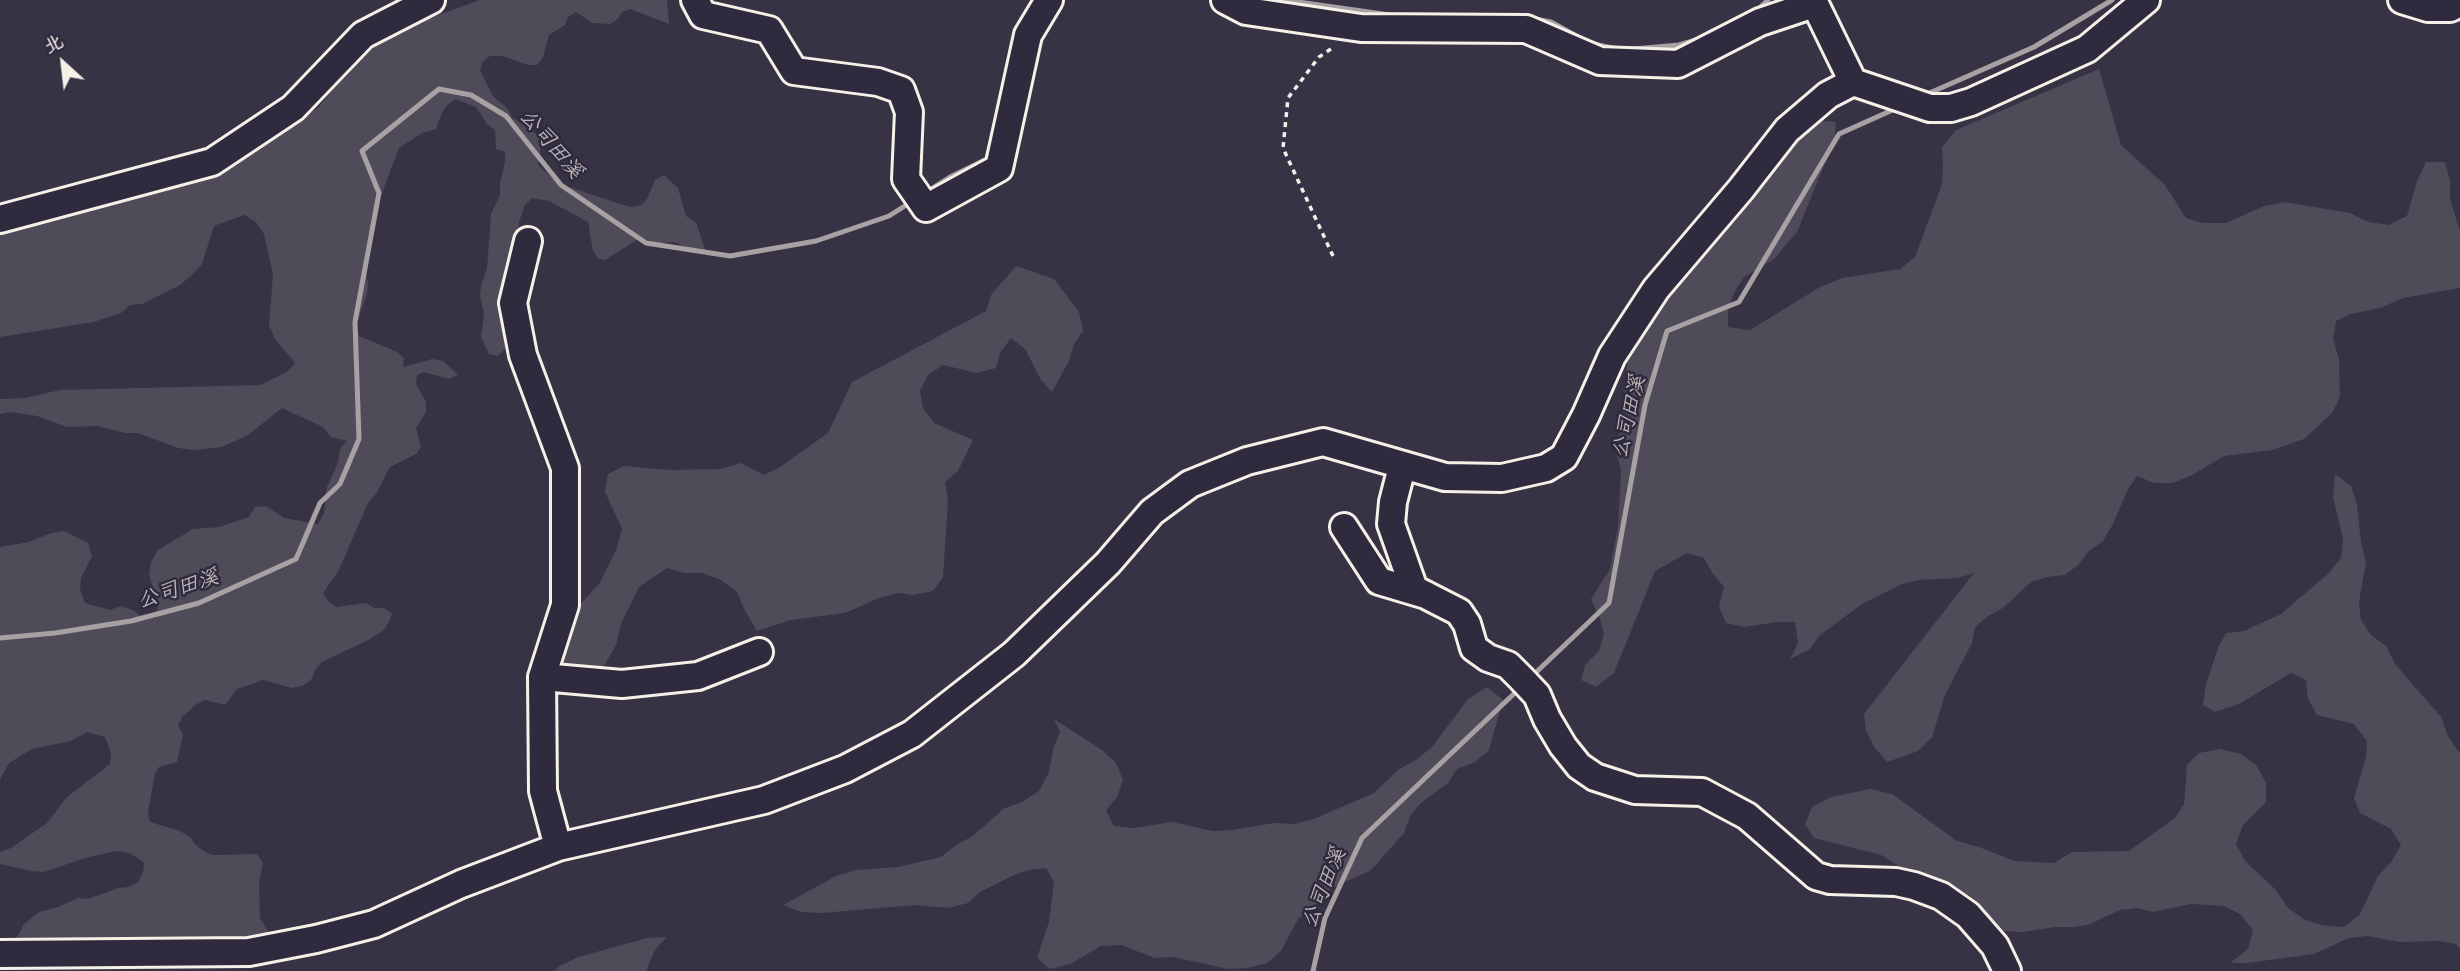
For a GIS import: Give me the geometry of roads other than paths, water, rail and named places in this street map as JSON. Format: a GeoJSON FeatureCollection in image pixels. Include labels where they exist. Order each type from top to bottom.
{"type":"FeatureCollection","features":[{"type":"Feature","properties":{"kind":"street"},"geometry":{"type":"LineString","coordinates":[[0,219],[212,162],[293,108],[363,34],[431,0]]}},
{"type":"Feature","properties":{"kind":"street"},"geometry":{"type":"LineString","coordinates":[[695,0],[704,15],[769,30],[794,71],[878,82],[901,90],[909,112],[906,179],[919,198],[999,168],[1028,34],[1049,0]]}},
{"type":"Feature","properties":{"kind":"street"},"geometry":{"type":"LineString","coordinates":[[1224,0],[1246,11],[1361,28],[1526,29],[1600,61],[1678,64],[1760,22],[1813,2],[1858,84]]}},
{"type":"Feature","properties":{"kind":"street"},"geometry":{"type":"LineString","coordinates":[[0,954],[249,951],[316,939],[374,924],[461,884],[558,847],[764,800],[845,769],[912,734],[1014,654],[1108,563],[1152,512],[1190,484],[1247,461],[1322,442],[1402,467],[1445,477],[1502,478],[1546,468],[1564,457],[1612,356],[1656,289],[1787,130],[1828,96],[1858,84],[1930,108],[1951,108],[1971,102],[2087,49],[2146,0]]}},
{"type":"Feature","properties":{"kind":"street"},"geometry":{"type":"LineString","coordinates":[[2402,0],[2428,8],[2450,8],[2460,3]]}},
{"type":"Feature","properties":{"kind":"street"},"geometry":{"type":"LineString","coordinates":[[528,242],[513,303],[523,355],[565,468],[565,605],[542,677],[544,791],[558,847]]}},
{"type":"Feature","properties":{"kind":"street"},"geometry":{"type":"LineString","coordinates":[[1402,467],[1393,502],[1391,524],[1414,589],[1459,612],[1467,624],[1474,648],[1488,658],[1507,665],[1529,686],[1563,746],[1579,766],[1610,784],[1635,790],[1702,792],[1747,816],[1815,876],[1830,880],[1896,882],[1941,896],[1968,915],[1995,946],[2007,971]]}},
{"type":"Feature","properties":{"kind":"street"},"geometry":{"type":"LineString","coordinates":[[1344,527],[1379,582],[1426,595]]}},
{"type":"Feature","properties":{"kind":"street"},"geometry":{"type":"LineString","coordinates":[[542,677],[622,684],[698,676],[760,652]]}},
{"type":"Feature","properties":{"kind":"waterway","name":"公司田溪"},"geometry":{"type":"LineString","coordinates":[[1284,0],[1397,16]]}},
{"type":"Feature","properties":{"kind":"waterway","name":"公司田溪"},"geometry":{"type":"LineString","coordinates":[[1755,12],[1768,0]]}},
{"type":"Feature","properties":{"kind":"waterway","name":"公司田溪"},"geometry":{"type":"LineString","coordinates":[[1925,95],[2034,47],[2112,0]]}},
{"type":"Feature","properties":{"kind":"waterway","name":"公司田溪"},"geometry":{"type":"LineString","coordinates":[[1504,16],[1551,22],[1589,43],[1622,50],[1679,45],[1703,38]]}},
{"type":"Feature","properties":{"kind":"waterway","name":"公司田溪"},"geometry":{"type":"LineString","coordinates":[[0,638],[55,633],[131,621],[199,603],[296,559],[320,503],[340,484],[359,439],[355,322],[379,193],[362,151],[439,89],[471,95],[506,116],[561,185],[646,243],[730,256],[816,241],[889,216],[911,202]]}},
{"type":"Feature","properties":{"kind":"waterway","name":"公司田溪"},"geometry":{"type":"LineString","coordinates":[[1529,679],[1609,603],[1645,405],[1667,331],[1739,302],[1839,134],[1897,108]]}},
{"type":"Feature","properties":{"kind":"waterway","name":"公司田溪"},"geometry":{"type":"LineString","coordinates":[[925,193],[987,159],[994,129]]}},
{"type":"Feature","properties":{"kind":"waterway","name":"公司田溪"},"geometry":{"type":"LineString","coordinates":[[1313,971],[1325,918],[1362,838],[1520,688]]}}]}
